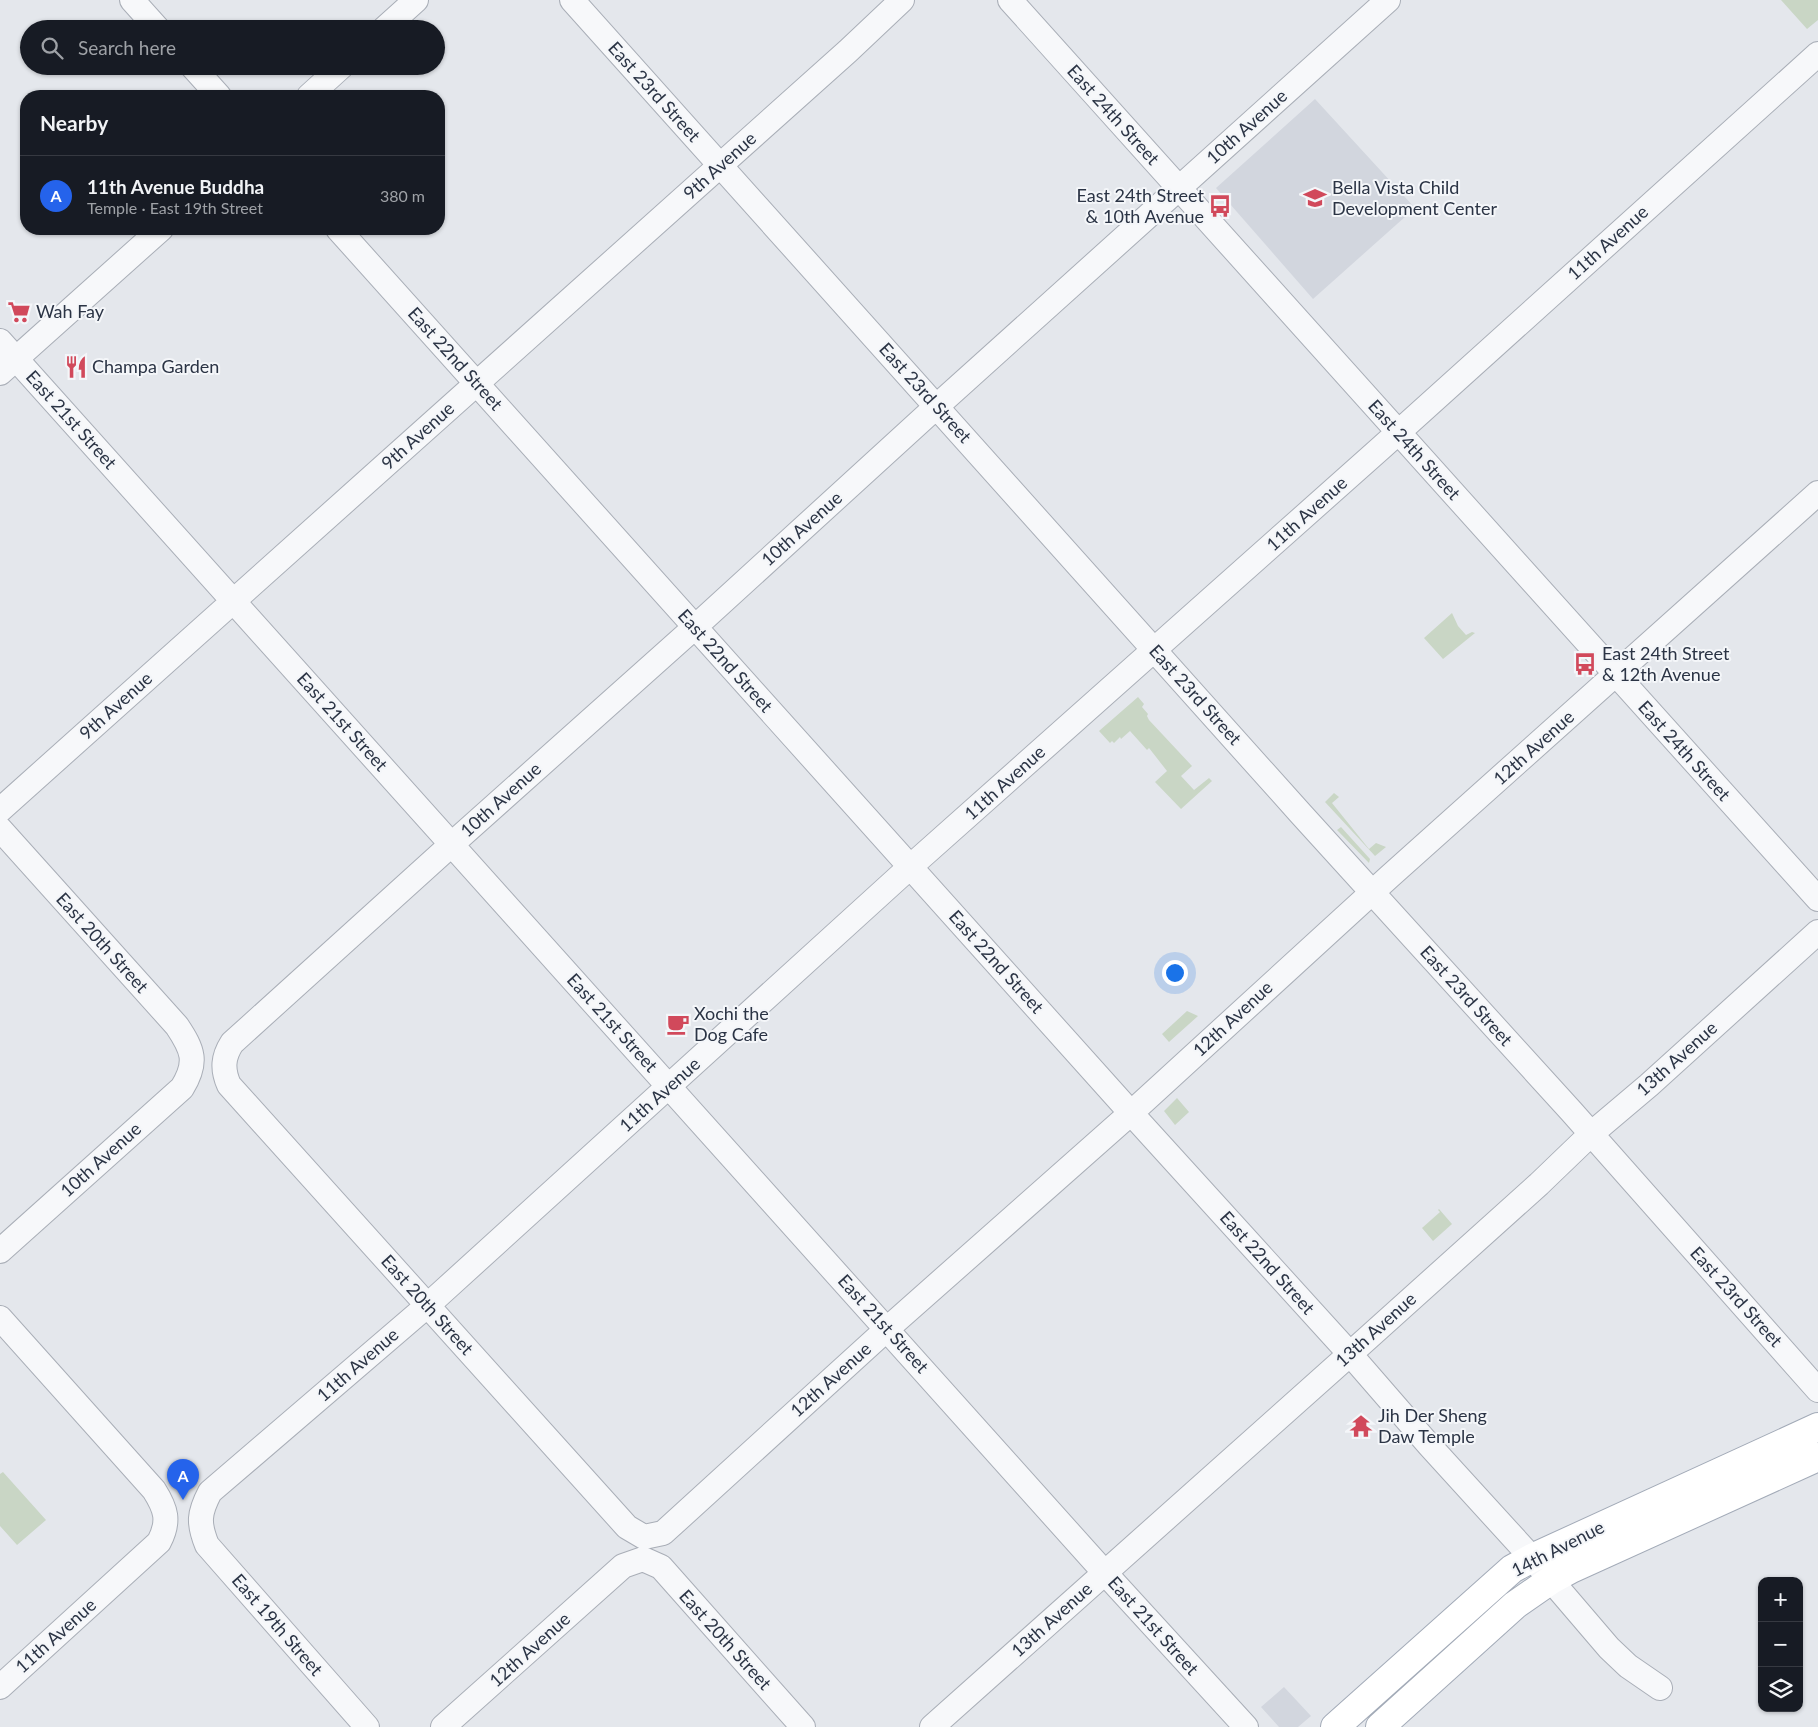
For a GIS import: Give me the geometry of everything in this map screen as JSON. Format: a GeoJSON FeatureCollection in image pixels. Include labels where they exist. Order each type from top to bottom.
{"type":"FeatureCollection","features":[{"type":"Feature","properties":{"kind":"main road","name":"14th Avenue"},"geometry":{"type":"LineString","coordinates":[[1335,1727],[1512,1569],[1532,1558],[1818,1428]]}},
{"type":"Feature","properties":{"kind":"main road","name":"14th Avenue"},"geometry":{"type":"LineString","coordinates":[[1380,1727],[1515,1605],[1551,1580],[1571,1569],[1818,1457]]}},
{"type":"Feature","properties":{"kind":"street"},"geometry":{"type":"LineString","coordinates":[[132,0],[150,20]]}},
{"type":"Feature","properties":{"kind":"street"},"geometry":{"type":"LineString","coordinates":[[394,20],[416,0]]}},
{"type":"Feature","properties":{"kind":"street","name":"East 23rd Street"},"geometry":{"type":"LineString","coordinates":[[572,0],[1154,650],[1591,1134],[1818,1390]]}},
{"type":"Feature","properties":{"kind":"street","name":"9th Avenue"},"geometry":{"type":"LineString","coordinates":[[0,810],[720,166],[902,0]]}},
{"type":"Feature","properties":{"kind":"street","name":"East 24th Street"},"geometry":{"type":"LineString","coordinates":[[1010,0],[1818,899]]}},
{"type":"Feature","properties":{"kind":"street","name":"10th Avenue"},"geometry":{"type":"LineString","coordinates":[[224,1063],[226,1052],[232,1042],[695,627],[936,406],[1388,0]]}},
{"type":"Feature","properties":{"kind":"street","name":"11th Avenue"},"geometry":{"type":"LineString","coordinates":[[200,1518],[210,1492],[428,1305],[910,867],[1818,54]]}},
{"type":"Feature","properties":{"kind":"street"},"geometry":{"type":"LineString","coordinates":[[200,75],[214,90]]}},
{"type":"Feature","properties":{"kind":"street"},"geometry":{"type":"LineString","coordinates":[[316,90],[332,75]]}},
{"type":"Feature","properties":{"kind":"street"},"geometry":{"type":"LineString","coordinates":[[8,366],[154,235]]}},
{"type":"Feature","properties":{"kind":"street","name":"East 22nd Street"},"geometry":{"type":"LineString","coordinates":[[343,235],[1131,1113],[1350,1354],[1429,1446],[1532,1558],[1609,1648],[1628,1666],[1660,1688]]}},
{"type":"Feature","properties":{"kind":"street","name":"East 21st Street"},"geometry":{"type":"LineString","coordinates":[[0,341],[8,366],[234,601],[1105,1573],[1246,1727]]}},
{"type":"Feature","properties":{"kind":"street","name":"12th Avenue"},"geometry":{"type":"LineString","coordinates":[[443,1727],[643,1548],[663,1533],[887,1329],[1131,1113],[1372,892],[1818,493]]}},
{"type":"Feature","properties":{"kind":"street","name":"East 20th Street"},"geometry":{"type":"LineString","coordinates":[[0,829],[177,1026],[191,1051],[192,1062]]}},
{"type":"Feature","properties":{"kind":"street","name":"13th Avenue"},"geometry":{"type":"LineString","coordinates":[[932,1727],[1350,1354],[1539,1184],[1591,1134],[1649,1085],[1818,932]]}},
{"type":"Feature","properties":{"kind":"street","name":"10th Avenue"},"geometry":{"type":"LineString","coordinates":[[0,1251],[182,1088],[189,1076],[192,1062]]}},
{"type":"Feature","properties":{"kind":"street","name":"East 20th Street"},"geometry":{"type":"LineString","coordinates":[[224,1063],[224,1074],[229,1085],[627,1527],[643,1548],[803,1727]]}},
{"type":"Feature","properties":{"kind":"street","name":"11th Avenue"},"geometry":{"type":"LineString","coordinates":[[0,1318],[154,1490],[162,1502],[166,1518],[164,1531],[159,1542],[0,1687]]}},
{"type":"Feature","properties":{"kind":"street","name":"East 19th Street"},"geometry":{"type":"LineString","coordinates":[[200,1518],[207,1545],[367,1727]]}},
{"type":"Feature","properties":{"kind":"shaded area","name":"Bella Vista Child Development Center"},"geometry":{"type":"Polygon","coordinates":[[[1315,99],[1415,208],[1313,299],[1216,188],[1315,99]]]}},
{"type":"Feature","properties":{"kind":"shaded area"},"geometry":{"type":"Polygon","coordinates":[[[1284,1687],[1311,1716],[1298,1727],[1279,1727],[1261,1707],[1284,1687]]]}},
{"type":"Feature","properties":{"kind":"green space"},"geometry":{"type":"Polygon","coordinates":[[[1781,0],[1818,0],[1818,20],[1807,29],[1781,0]]]}},
{"type":"Feature","properties":{"kind":"green space"},"geometry":{"type":"Polygon","coordinates":[[[1452,613],[1458,626],[1466,635],[1472,632],[1475,633],[1443,659],[1424,638],[1452,613]]]}},
{"type":"Feature","properties":{"kind":"green space"},"geometry":{"type":"Polygon","coordinates":[[[1138,697],[1144,704],[1142,707],[1148,714],[1149,720],[1192,766],[1181,776],[1194,790],[1209,778],[1212,781],[1181,809],[1155,782],[1167,771],[1149,748],[1147,750],[1130,731],[1121,739],[1120,737],[1114,743],[1112,741],[1110,743],[1099,731],[1138,697]]]}},
{"type":"Feature","properties":{"kind":"green space"},"geometry":{"type":"Polygon","coordinates":[[[1334,793],[1339,797],[1332,803],[1369,849],[1376,843],[1386,847],[1375,856],[1325,802],[1334,793]]]}},
{"type":"Feature","properties":{"kind":"green space"},"geometry":{"type":"Polygon","coordinates":[[[1341,827],[1370,859],[1369,863],[1337,830],[1341,827]]]}},
{"type":"Feature","properties":{"kind":"green space"},"geometry":{"type":"Polygon","coordinates":[[[1187,1011],[1198,1016],[1169,1042],[1162,1034],[1187,1011]]]}},
{"type":"Feature","properties":{"kind":"green space"},"geometry":{"type":"Polygon","coordinates":[[[1177,1098],[1189,1112],[1175,1125],[1164,1111],[1177,1098]]]}},
{"type":"Feature","properties":{"kind":"green space"},"geometry":{"type":"Polygon","coordinates":[[[1439,1209],[1452,1224],[1433,1241],[1422,1228],[1440,1212],[1439,1209]]]}},
{"type":"Feature","properties":{"kind":"green space"},"geometry":{"type":"Polygon","coordinates":[[[3,1472],[46,1520],[17,1545],[0,1526],[0,1474],[3,1472]]]}},
{"type":"Feature","properties":{"kind":"place","name":"Bella Vista Child Development Center"},"geometry":{"type":"Point","coordinates":[1315,198]}},
{"type":"Feature","properties":{"kind":"place","name":"East 24th Street & 10th Avenue"},"geometry":{"type":"Point","coordinates":[1220,206]}},
{"type":"Feature","properties":{"kind":"place","name":"Wah Fay"},"geometry":{"type":"Point","coordinates":[19,312]}},
{"type":"Feature","properties":{"kind":"place","name":"Champa Garden"},"geometry":{"type":"Point","coordinates":[76,367]}},
{"type":"Feature","properties":{"kind":"place","name":"East 24th Street & 12th Avenue"},"geometry":{"type":"Point","coordinates":[1585,664]}},
{"type":"Feature","properties":{"kind":"place","name":"Xochi the Dog Cafe"},"geometry":{"type":"Point","coordinates":[678,1024]}},
{"type":"Feature","properties":{"kind":"place","name":"Jih Der Sheng Daw Temple"},"geometry":{"type":"Point","coordinates":[1361,1426]}},
{"type":"Feature","properties":{"kind":"place","name":"11th Avenue Buddha"},"geometry":{"type":"Point","coordinates":[183,1500]}}]}
